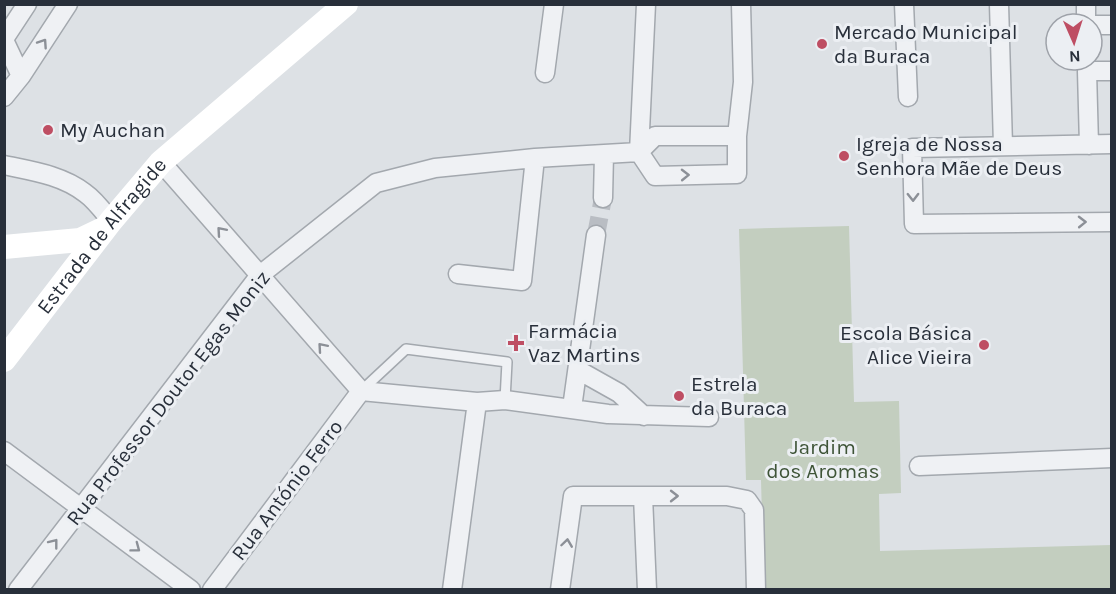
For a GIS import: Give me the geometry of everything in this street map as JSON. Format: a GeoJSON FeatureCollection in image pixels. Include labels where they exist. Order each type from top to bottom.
{"type":"FeatureCollection","features":[{"type":"Feature","properties":{"kind":"street"},"geometry":{"type":"LineString","coordinates":[[21,76],[4,40],[27,4]]}},
{"type":"Feature","properties":{"kind":"street"},"geometry":{"type":"LineString","coordinates":[[4,97],[21,76],[68,4]]}},
{"type":"Feature","properties":{"kind":"street","name":"Estrada de Alfragide"},"geometry":{"type":"LineString","coordinates":[[4,360],[111,221],[161,162],[346,4]]}},
{"type":"Feature","properties":{"kind":"street"},"geometry":{"type":"LineString","coordinates":[[545,73],[554,4]]}},
{"type":"Feature","properties":{"kind":"street"},"geometry":{"type":"LineString","coordinates":[[646,4],[639,152],[655,176],[737,174],[737,136],[742,82],[741,4]]}},
{"type":"Feature","properties":{"kind":"street"},"geometry":{"type":"LineString","coordinates":[[904,4],[908,97]]}},
{"type":"Feature","properties":{"kind":"street"},"geometry":{"type":"LineString","coordinates":[[999,4],[1004,146]]}},
{"type":"Feature","properties":{"kind":"street"},"geometry":{"type":"LineString","coordinates":[[1089,145],[1087,71],[1112,71]]}},
{"type":"Feature","properties":{"kind":"street"},"geometry":{"type":"LineString","coordinates":[[639,152],[655,136],[737,136]]}},
{"type":"Feature","properties":{"kind":"street"},"geometry":{"type":"LineString","coordinates":[[1112,144],[912,148],[914,224],[1112,222]]}},
{"type":"Feature","properties":{"kind":"street","name":"Rua Professor Doutor Egas Moniz"},"geometry":{"type":"LineString","coordinates":[[18,590],[260,275],[376,183],[435,168],[535,158],[639,152]]}},
{"type":"Feature","properties":{"kind":"street"},"geometry":{"type":"LineString","coordinates":[[603,198],[604,154]]}},
{"type":"Feature","properties":{"kind":"street"},"geometry":{"type":"LineString","coordinates":[[458,274],[522,281],[535,158]]}},
{"type":"Feature","properties":{"kind":"street"},"geometry":{"type":"LineString","coordinates":[[161,162],[361,391],[477,402],[505,400],[608,414],[709,417]]}},
{"type":"Feature","properties":{"kind":"street"},"geometry":{"type":"LineString","coordinates":[[4,165],[65,181],[86,193],[111,221],[101,230],[80,240],[12,247]]}},
{"type":"Feature","properties":{"kind":"street"},"geometry":{"type":"LineString","coordinates":[[572,408],[596,235]]}},
{"type":"Feature","properties":{"kind":"street"},"geometry":{"type":"LineString","coordinates":[[12,247],[44,250],[56,264],[57,282],[51,299]]}},
{"type":"Feature","properties":{"kind":"street"},"geometry":{"type":"LineString","coordinates":[[578,370],[619,393],[644,416]]}},
{"type":"Feature","properties":{"kind":"street","name":"Rua António Ferro"},"geometry":{"type":"LineString","coordinates":[[212,590],[361,391]]}},
{"type":"Feature","properties":{"kind":"street"},"geometry":{"type":"LineString","coordinates":[[452,590],[477,402]]}},
{"type":"Feature","properties":{"kind":"street"},"geometry":{"type":"LineString","coordinates":[[4,450],[191,590]]}},
{"type":"Feature","properties":{"kind":"street"},"geometry":{"type":"LineString","coordinates":[[919,466],[1112,458]]}},
{"type":"Feature","properties":{"kind":"street"},"geometry":{"type":"LineString","coordinates":[[560,590],[573,496],[727,496],[747,500],[754,510],[756,590]]}},
{"type":"Feature","properties":{"kind":"street"},"geometry":{"type":"LineString","coordinates":[[643,496],[647,590]]}},
{"type":"Feature","properties":{"kind":"lane"},"geometry":{"type":"LineString","coordinates":[[361,391],[406,349],[507,362],[505,400]]}},
{"type":"Feature","properties":{"kind":"green space","name":"Jardim dos Aromas"},"geometry":{"type":"Polygon","coordinates":[[[849,226],[854,402],[899,401],[901,493],[879,494],[880,551],[1111,545],[1111,589],[764,589],[761,480],[746,480],[739,229],[849,226]]]}},
{"type":"Feature","properties":{"kind":"tunnel"},"geometry":{"type":"LineString","coordinates":[[596,235],[603,198]]}},
{"type":"Feature","properties":{"kind":"place","name":"Mercado Municipal da Buraca"},"geometry":{"type":"Point","coordinates":[822,44]}},
{"type":"Feature","properties":{"kind":"place","name":"My Auchan"},"geometry":{"type":"Point","coordinates":[48,130]}},
{"type":"Feature","properties":{"kind":"place","name":"Igreja de Nossa Senhora Mãe de Deus"},"geometry":{"type":"Point","coordinates":[844,156]}},
{"type":"Feature","properties":{"kind":"place","name":"Farmácia Vaz Martins"},"geometry":{"type":"Point","coordinates":[516,343]}},
{"type":"Feature","properties":{"kind":"place","name":"Escola Básica Alice Vieira"},"geometry":{"type":"Point","coordinates":[984,345]}},
{"type":"Feature","properties":{"kind":"place","name":"Estrela da Buraca"},"geometry":{"type":"Point","coordinates":[679,396]}}]}
